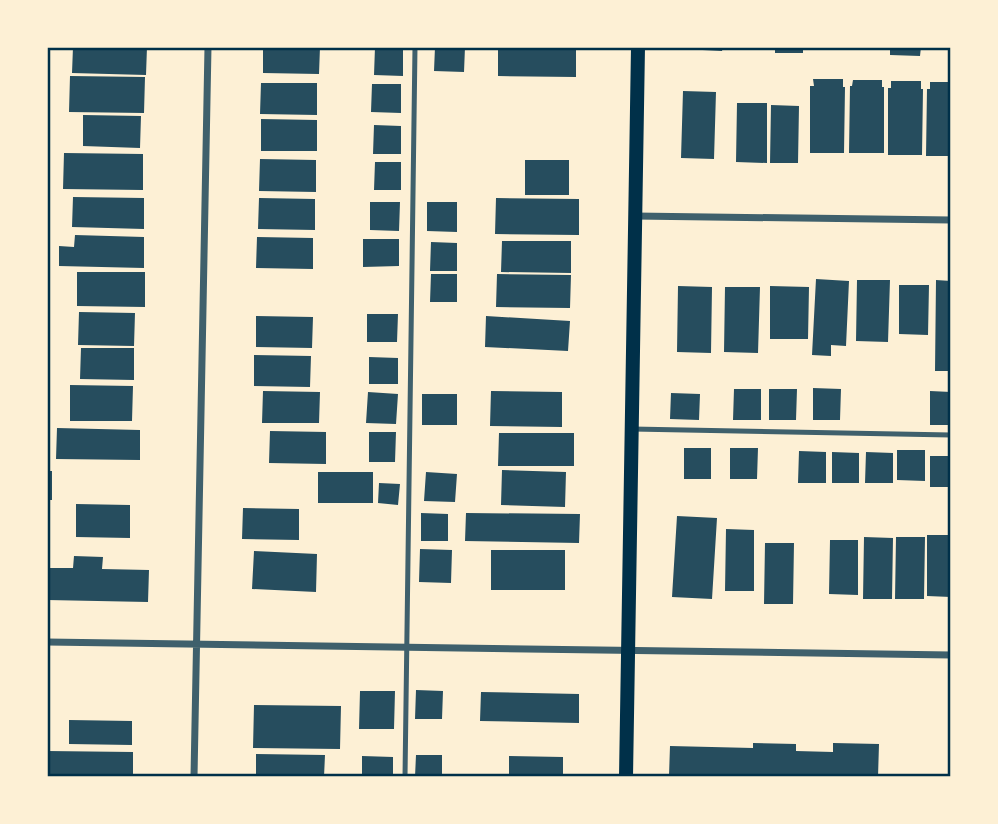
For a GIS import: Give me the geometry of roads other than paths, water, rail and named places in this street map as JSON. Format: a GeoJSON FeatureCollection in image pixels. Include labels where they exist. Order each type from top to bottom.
{"type":"FeatureCollection","features":[{"type":"Feature","properties":{"kind":"main road"},"geometry":{"type":"LineString","coordinates":[[626,777],[638,47]]}},
{"type":"Feature","properties":{"kind":"street"},"geometry":{"type":"LineString","coordinates":[[194,777],[208,47]]}},
{"type":"Feature","properties":{"kind":"street"},"geometry":{"type":"LineString","coordinates":[[635,216],[951,220]]}},
{"type":"Feature","properties":{"kind":"street"},"geometry":{"type":"LineString","coordinates":[[47,642],[951,655]]}},
{"type":"Feature","properties":{"kind":"lane"},"geometry":{"type":"LineString","coordinates":[[405,777],[415,47]]}},
{"type":"Feature","properties":{"kind":"lane"},"geometry":{"type":"LineString","coordinates":[[631,429],[951,435]]}}]}
